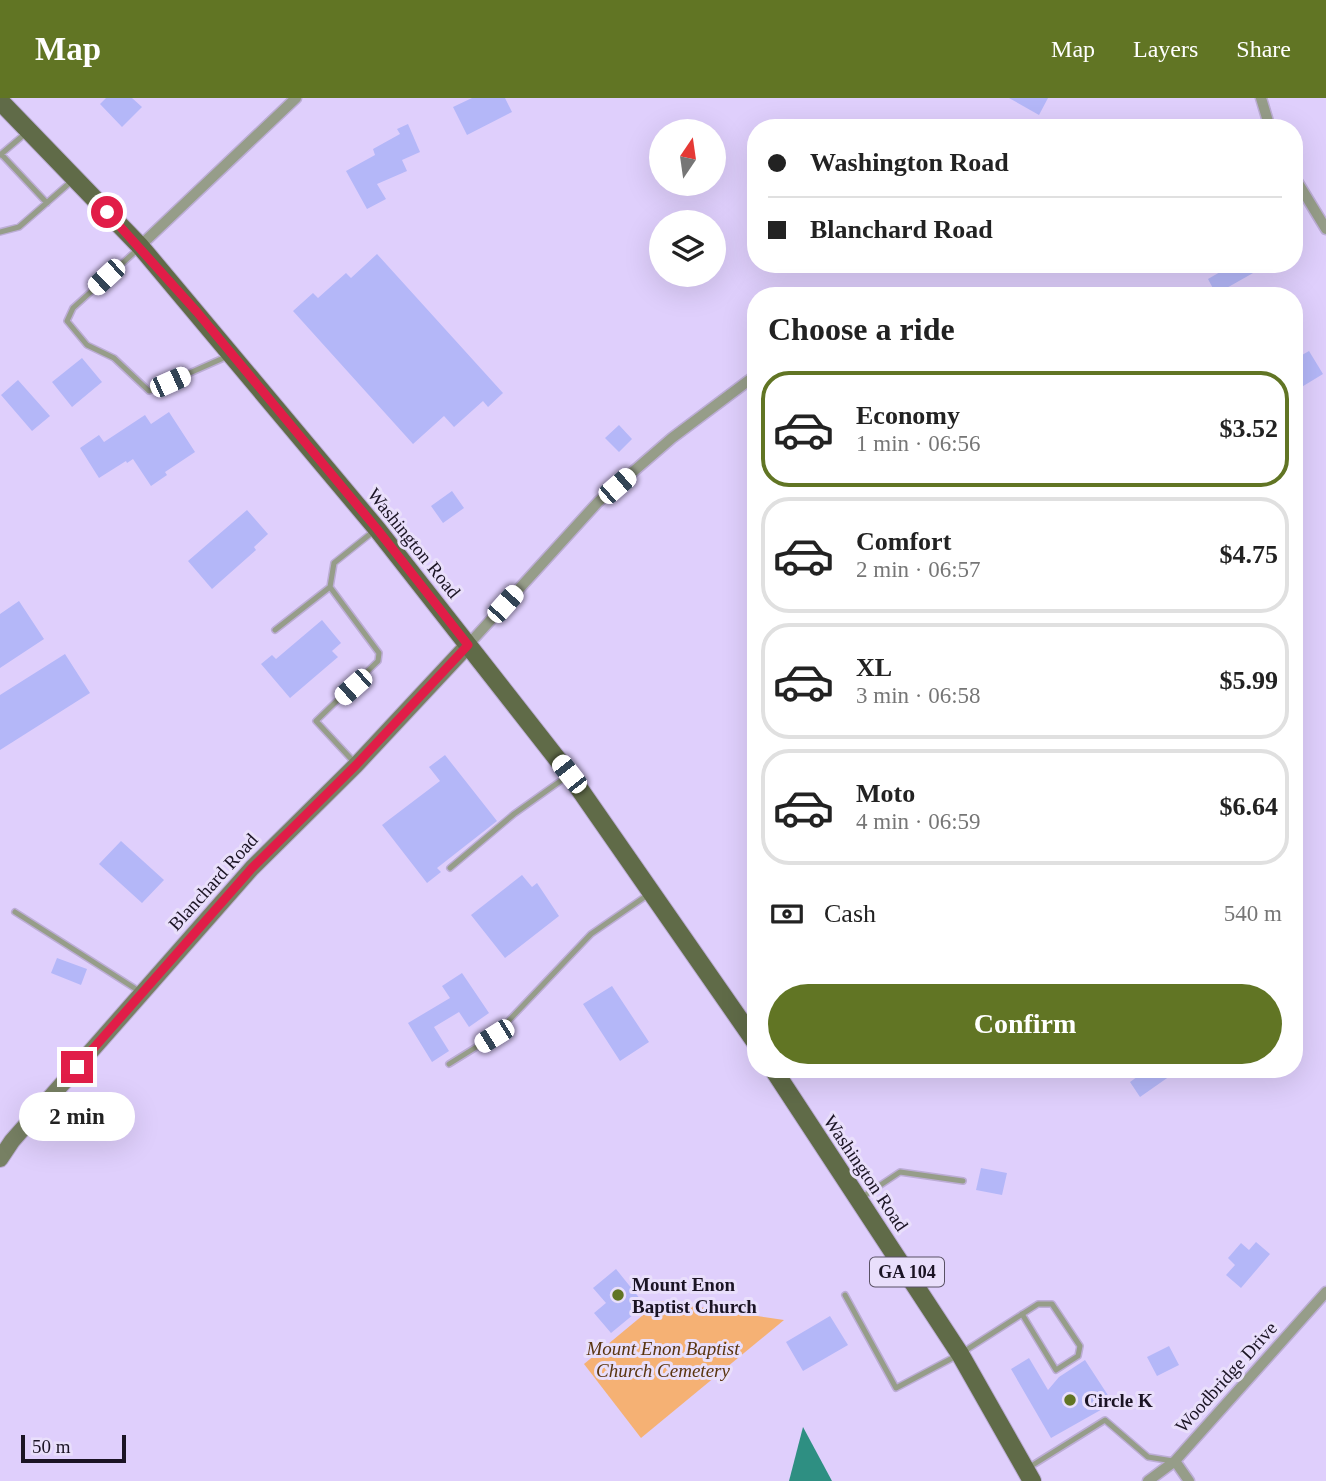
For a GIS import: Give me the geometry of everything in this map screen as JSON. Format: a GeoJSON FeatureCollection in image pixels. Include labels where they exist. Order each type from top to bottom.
{"type":"FeatureCollection","features":[{"type":"Feature","properties":{"kind":"main road","name":"Washington Road"},"geometry":{"type":"LineString","coordinates":[[0,101],[140,246],[377,529],[569,774],[747,1031]]}},
{"type":"Feature","properties":{"kind":"main road","name":"Washington Road"},"geometry":{"type":"LineString","coordinates":[[779,1078],[960,1354],[1029,1475]]}},
{"type":"Feature","properties":{"kind":"street"},"geometry":{"type":"LineString","coordinates":[[140,246],[296,98]]}},
{"type":"Feature","properties":{"kind":"street"},"geometry":{"type":"LineString","coordinates":[[1261,98],[1267,119]]}},
{"type":"Feature","properties":{"kind":"street"},"geometry":{"type":"LineString","coordinates":[[1303,191],[1326,229]]}},
{"type":"Feature","properties":{"kind":"street"},"geometry":{"type":"LineString","coordinates":[[468,645],[598,502],[672,438],[747,382]]}},
{"type":"Feature","properties":{"kind":"street","name":"Blanchard Road"},"geometry":{"type":"LineString","coordinates":[[0,1159],[12,1141],[252,868],[356,765],[468,645]]}},
{"type":"Feature","properties":{"kind":"street","name":"Woodbridge Drive"},"geometry":{"type":"LineString","coordinates":[[1148,1481],[1175,1461],[1326,1292]]}},
{"type":"Feature","properties":{"kind":"street"},"geometry":{"type":"LineString","coordinates":[[1157,1481],[1175,1461],[1189,1481]]}},
{"type":"Feature","properties":{"kind":"lane"},"geometry":{"type":"LineString","coordinates":[[29,131],[1,155],[47,203]]}},
{"type":"Feature","properties":{"kind":"lane"},"geometry":{"type":"LineString","coordinates":[[0,232],[19,227],[75,178]]}},
{"type":"Feature","properties":{"kind":"lane"},"geometry":{"type":"LineString","coordinates":[[140,246],[72,308],[67,321],[87,345],[114,358],[149,391],[232,355]]}},
{"type":"Feature","properties":{"kind":"lane"},"geometry":{"type":"LineString","coordinates":[[275,630],[330,587],[334,563],[377,529]]}},
{"type":"Feature","properties":{"kind":"lane"},"geometry":{"type":"LineString","coordinates":[[330,587],[379,653],[378,661],[372,669],[316,721],[356,765]]}},
{"type":"Feature","properties":{"kind":"lane"},"geometry":{"type":"LineString","coordinates":[[450,868],[514,814],[569,774]]}},
{"type":"Feature","properties":{"kind":"lane"},"geometry":{"type":"LineString","coordinates":[[449,1065],[494,1036],[591,934],[652,892]]}},
{"type":"Feature","properties":{"kind":"lane"},"geometry":{"type":"LineString","coordinates":[[15,912],[142,993]]}},
{"type":"Feature","properties":{"kind":"lane"},"geometry":{"type":"LineString","coordinates":[[859,1200],[900,1172],[963,1181]]}},
{"type":"Feature","properties":{"kind":"lane"},"geometry":{"type":"LineString","coordinates":[[845,1295],[896,1388],[960,1354],[1022,1314],[1038,1304],[1052,1304],[1080,1346],[1078,1356],[1056,1370],[1022,1314]]}},
{"type":"Feature","properties":{"kind":"lane"},"geometry":{"type":"LineString","coordinates":[[1029,1475],[1105,1420],[1148,1457],[1175,1461]]}},
{"type":"Feature","properties":{"kind":"green space","name":"Mount Enon Baptist Church Cemetery"},"geometry":{"type":"Polygon","coordinates":[[[660,1301],[784,1320],[641,1438],[584,1364],[660,1301]]]}},
{"type":"Feature","properties":{"kind":"shaded area"},"geometry":{"type":"Polygon","coordinates":[[[803,1427],[832,1481],[789,1481],[803,1427]]]}},
{"type":"Feature","properties":{"kind":"building"},"geometry":{"type":"Polygon","coordinates":[[[106,98],[132,98],[142,107],[122,127],[100,104],[106,98]]]}},
{"type":"Feature","properties":{"kind":"building"},"geometry":{"type":"Polygon","coordinates":[[[472,98],[505,98],[512,112],[467,135],[453,107],[472,98]]]}},
{"type":"Feature","properties":{"kind":"building"},"geometry":{"type":"Polygon","coordinates":[[[1009,98],[1048,98],[1039,115],[1009,98]]]}},
{"type":"Feature","properties":{"kind":"building"},"geometry":{"type":"Polygon","coordinates":[[[408,124],[420,152],[402,160],[407,171],[377,184],[386,199],[367,209],[346,171],[375,155],[373,149],[400,134],[397,129],[408,124]]]}},
{"type":"Feature","properties":{"kind":"building"},"geometry":{"type":"Polygon","coordinates":[[[377,254],[503,393],[488,407],[483,401],[454,427],[444,416],[413,444],[293,311],[313,293],[318,298],[346,273],[351,278],[377,254]]]}},
{"type":"Feature","properties":{"kind":"building"},"geometry":{"type":"Polygon","coordinates":[[[1218,273],[1253,273],[1228,287],[1212,287],[1208,279],[1218,273]]]}},
{"type":"Feature","properties":{"kind":"building"},"geometry":{"type":"Polygon","coordinates":[[[1309,351],[1323,374],[1303,386],[1303,354],[1309,351]]]}},
{"type":"Feature","properties":{"kind":"building"},"geometry":{"type":"Polygon","coordinates":[[[82,358],[102,382],[72,407],[52,382],[82,358]]]}},
{"type":"Feature","properties":{"kind":"building"},"geometry":{"type":"Polygon","coordinates":[[[18,380],[50,416],[32,431],[1,395],[18,380]]]}},
{"type":"Feature","properties":{"kind":"building"},"geometry":{"type":"Polygon","coordinates":[[[169,412],[195,452],[165,472],[167,475],[151,486],[133,459],[99,478],[80,448],[99,435],[104,442],[145,415],[151,424],[169,412]]]}},
{"type":"Feature","properties":{"kind":"building"},"geometry":{"type":"Polygon","coordinates":[[[619,425],[632,439],[619,452],[605,438],[619,425]]]}},
{"type":"Feature","properties":{"kind":"building"},"geometry":{"type":"Polygon","coordinates":[[[452,491],[464,508],[443,523],[431,506],[452,491]]]}},
{"type":"Feature","properties":{"kind":"building"},"geometry":{"type":"Polygon","coordinates":[[[247,510],[268,534],[254,547],[256,550],[212,589],[188,561],[247,510]]]}},
{"type":"Feature","properties":{"kind":"building"},"geometry":{"type":"Polygon","coordinates":[[[19,601],[44,639],[0,668],[0,614],[19,601]]]}},
{"type":"Feature","properties":{"kind":"building"},"geometry":{"type":"Polygon","coordinates":[[[322,620],[341,643],[332,651],[338,657],[290,698],[261,664],[272,655],[276,659],[322,620]]]}},
{"type":"Feature","properties":{"kind":"building"},"geometry":{"type":"Polygon","coordinates":[[[65,654],[90,693],[0,750],[0,695],[65,654]]]}},
{"type":"Feature","properties":{"kind":"building"},"geometry":{"type":"Polygon","coordinates":[[[445,755],[497,821],[437,868],[441,872],[427,883],[382,825],[440,781],[429,767],[445,755]]]}},
{"type":"Feature","properties":{"kind":"building"},"geometry":{"type":"Polygon","coordinates":[[[121,841],[164,880],[142,903],[99,864],[121,841]]]}},
{"type":"Feature","properties":{"kind":"building"},"geometry":{"type":"Polygon","coordinates":[[[522,875],[532,887],[537,883],[559,916],[505,958],[471,915],[522,875]]]}},
{"type":"Feature","properties":{"kind":"building"},"geometry":{"type":"Polygon","coordinates":[[[57,958],[87,969],[81,985],[51,973],[57,958]]]}},
{"type":"Feature","properties":{"kind":"building"},"geometry":{"type":"Polygon","coordinates":[[[462,973],[489,1013],[469,1027],[459,1012],[434,1027],[449,1051],[432,1062],[408,1023],[450,998],[442,986],[462,973]]]}},
{"type":"Feature","properties":{"kind":"building"},"geometry":{"type":"Polygon","coordinates":[[[612,986],[649,1042],[620,1061],[583,1004],[612,986]]]}},
{"type":"Feature","properties":{"kind":"building"},"geometry":{"type":"Polygon","coordinates":[[[1136,1078],[1167,1078],[1140,1097],[1130,1082],[1136,1078]]]}},
{"type":"Feature","properties":{"kind":"building"},"geometry":{"type":"Polygon","coordinates":[[[981,1168],[1007,1173],[1002,1195],[976,1190],[981,1168]]]}},
{"type":"Feature","properties":{"kind":"building"},"geometry":{"type":"Polygon","coordinates":[[[1256,1242],[1270,1254],[1241,1288],[1226,1275],[1235,1265],[1228,1258],[1241,1243],[1249,1250],[1256,1242]]]}},
{"type":"Feature","properties":{"kind":"building","name":"Mount Enon Baptist Church"},"geometry":{"type":"Polygon","coordinates":[[[616,1269],[645,1305],[611,1333],[594,1313],[606,1303],[593,1288],[616,1269]]]}},
{"type":"Feature","properties":{"kind":"building"},"geometry":{"type":"Polygon","coordinates":[[[830,1316],[848,1345],[803,1371],[786,1342],[830,1316]]]}},
{"type":"Feature","properties":{"kind":"building"},"geometry":{"type":"Polygon","coordinates":[[[1169,1346],[1179,1365],[1157,1376],[1147,1357],[1169,1346]]]}},
{"type":"Feature","properties":{"kind":"building","name":"Circle K"},"geometry":{"type":"Polygon","coordinates":[[[1029,1358],[1048,1390],[1059,1377],[1085,1360],[1113,1403],[1051,1438],[1011,1369],[1029,1358]]]}},
{"type":"Feature","properties":{"kind":"place","name":"Mount Enon Baptist Church"},"geometry":{"type":"Point","coordinates":[618,1295]}},
{"type":"Feature","properties":{"kind":"place","name":"Circle K"},"geometry":{"type":"Point","coordinates":[1070,1400]}},
{"type":"Feature","properties":{"kind":"route"},"geometry":{"type":"LineString","coordinates":[[77,1067],[252,868],[356,765],[468,645],[377,529],[197,312],[107,212]]}}]}
